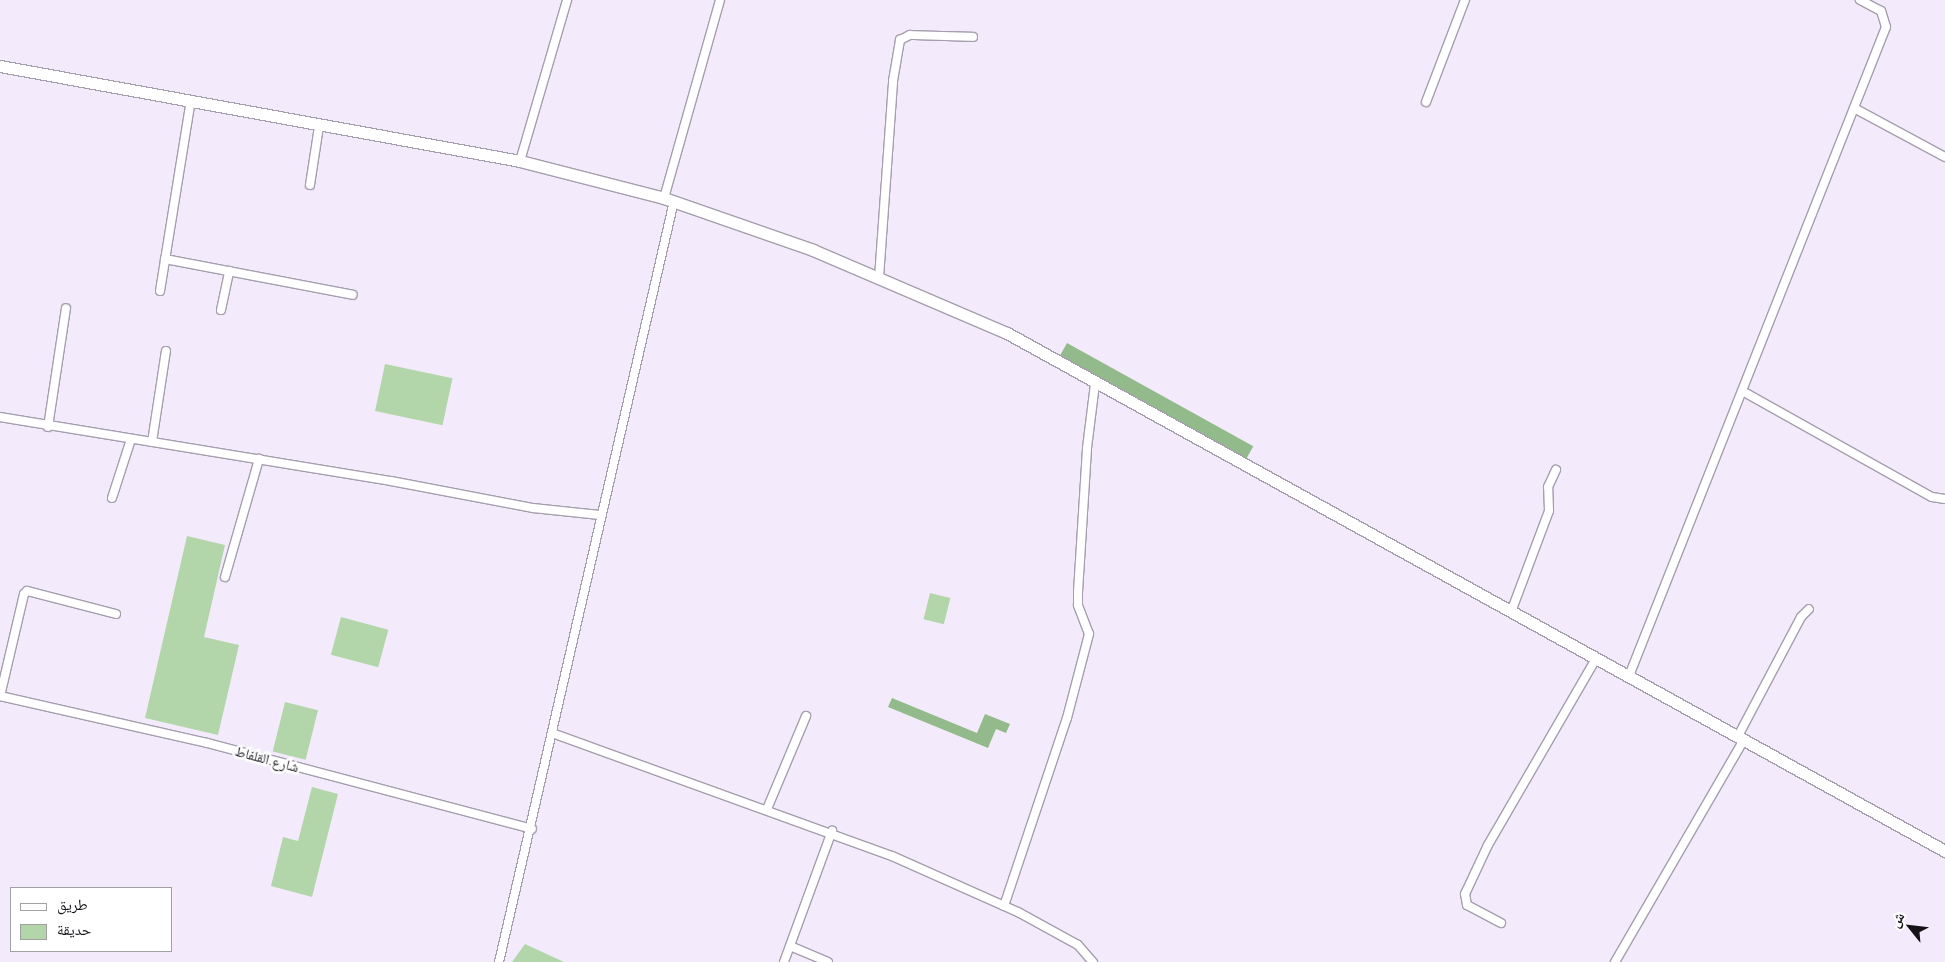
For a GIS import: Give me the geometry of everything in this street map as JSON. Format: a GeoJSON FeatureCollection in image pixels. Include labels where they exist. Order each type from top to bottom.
{"type":"FeatureCollection","features":[{"type":"Feature","properties":{"kind":"street"},"geometry":{"type":"LineString","coordinates":[[520,161],[567,0]]}},
{"type":"Feature","properties":{"kind":"street"},"geometry":{"type":"LineString","coordinates":[[499,962],[532,828],[669,200],[720,0]]}},
{"type":"Feature","properties":{"kind":"street"},"geometry":{"type":"LineString","coordinates":[[1426,102],[1465,0]]}},
{"type":"Feature","properties":{"kind":"street"},"geometry":{"type":"LineString","coordinates":[[1629,676],[1744,392],[1887,23],[1881,11],[1860,0]]}},
{"type":"Feature","properties":{"kind":"street"},"geometry":{"type":"LineString","coordinates":[[879,278],[893,81],[900,40],[910,35],[974,37]]}},
{"type":"Feature","properties":{"kind":"street"},"geometry":{"type":"LineString","coordinates":[[0,66],[190,100],[319,126],[520,161],[669,200],[762,230],[1007,333],[1095,384],[1945,851]]}},
{"type":"Feature","properties":{"kind":"street"},"geometry":{"type":"LineString","coordinates":[[160,291],[190,100]]}},
{"type":"Feature","properties":{"kind":"street"},"geometry":{"type":"LineString","coordinates":[[1854,108],[1945,157]]}},
{"type":"Feature","properties":{"kind":"street"},"geometry":{"type":"LineString","coordinates":[[310,185],[319,126]]}},
{"type":"Feature","properties":{"kind":"street"},"geometry":{"type":"LineString","coordinates":[[165,259],[353,295]]}},
{"type":"Feature","properties":{"kind":"street"},"geometry":{"type":"LineString","coordinates":[[222,310],[229,271]]}},
{"type":"Feature","properties":{"kind":"street"},"geometry":{"type":"LineString","coordinates":[[48,428],[66,308]]}},
{"type":"Feature","properties":{"kind":"street"},"geometry":{"type":"LineString","coordinates":[[152,442],[166,351]]}},
{"type":"Feature","properties":{"kind":"street"},"geometry":{"type":"LineString","coordinates":[[1004,906],[1064,727],[1089,634],[1078,605],[1078,592],[1087,448],[1095,384]]}},
{"type":"Feature","properties":{"kind":"street"},"geometry":{"type":"LineString","coordinates":[[1744,392],[1932,497],[1945,499]]}},
{"type":"Feature","properties":{"kind":"street"},"geometry":{"type":"LineString","coordinates":[[0,417],[48,428],[259,459],[533,508],[600,515]]}},
{"type":"Feature","properties":{"kind":"street"},"geometry":{"type":"LineString","coordinates":[[112,498],[131,439]]}},
{"type":"Feature","properties":{"kind":"street"},"geometry":{"type":"LineString","coordinates":[[225,578],[259,459]]}},
{"type":"Feature","properties":{"kind":"street"},"geometry":{"type":"LineString","coordinates":[[1511,612],[1549,511],[1548,488],[1556,470]]}},
{"type":"Feature","properties":{"kind":"street"},"geometry":{"type":"LineString","coordinates":[[0,696],[27,591],[116,614]]}},
{"type":"Feature","properties":{"kind":"street"},"geometry":{"type":"LineString","coordinates":[[1615,962],[1740,740],[1801,617],[1809,609]]}},
{"type":"Feature","properties":{"kind":"street"},"geometry":{"type":"LineString","coordinates":[[1501,924],[1468,905],[1464,894],[1488,845],[1596,659]]}},
{"type":"Feature","properties":{"kind":"street","name":"شارع القلفاط"},"geometry":{"type":"LineString","coordinates":[[0,696],[207,743],[532,828]]}},
{"type":"Feature","properties":{"kind":"street"},"geometry":{"type":"LineString","coordinates":[[767,809],[806,716]]}},
{"type":"Feature","properties":{"kind":"street"},"geometry":{"type":"LineString","coordinates":[[552,733],[832,832],[1004,906],[1078,946],[1093,962]]}},
{"type":"Feature","properties":{"kind":"street"},"geometry":{"type":"LineString","coordinates":[[784,962],[832,832]]}},
{"type":"Feature","properties":{"kind":"street"},"geometry":{"type":"LineString","coordinates":[[790,946],[828,962]]}},
{"type":"Feature","properties":{"kind":"green space"},"geometry":{"type":"Polygon","coordinates":[[[1067,343],[1253,446],[1247,459],[1060,355],[1067,343]]]}},
{"type":"Feature","properties":{"kind":"green space"},"geometry":{"type":"Polygon","coordinates":[[[385,364],[452,378],[443,425],[375,411],[385,364]]]}},
{"type":"Feature","properties":{"kind":"green space"},"geometry":{"type":"Polygon","coordinates":[[[187,536],[225,545],[204,637],[239,645],[218,735],[145,718],[187,536]]]}},
{"type":"Feature","properties":{"kind":"green space"},"geometry":{"type":"Polygon","coordinates":[[[930,593],[950,598],[944,624],[923,619],[930,593]]]}},
{"type":"Feature","properties":{"kind":"green space"},"geometry":{"type":"Polygon","coordinates":[[[341,617],[388,630],[378,667],[331,655],[341,617]]]}},
{"type":"Feature","properties":{"kind":"green space"},"geometry":{"type":"Polygon","coordinates":[[[892,698],[977,733],[985,714],[1010,724],[1006,733],[996,729],[988,748],[888,707],[892,698]]]}},
{"type":"Feature","properties":{"kind":"green space"},"geometry":{"type":"Polygon","coordinates":[[[285,702],[318,710],[306,760],[273,751],[285,702]]]}},
{"type":"Feature","properties":{"kind":"green space"},"geometry":{"type":"Polygon","coordinates":[[[312,787],[338,794],[312,897],[271,886],[283,837],[298,841],[312,787]]]}},
{"type":"Feature","properties":{"kind":"green space"},"geometry":{"type":"Polygon","coordinates":[[[525,944],[564,962],[512,962],[525,944]]]}}]}
